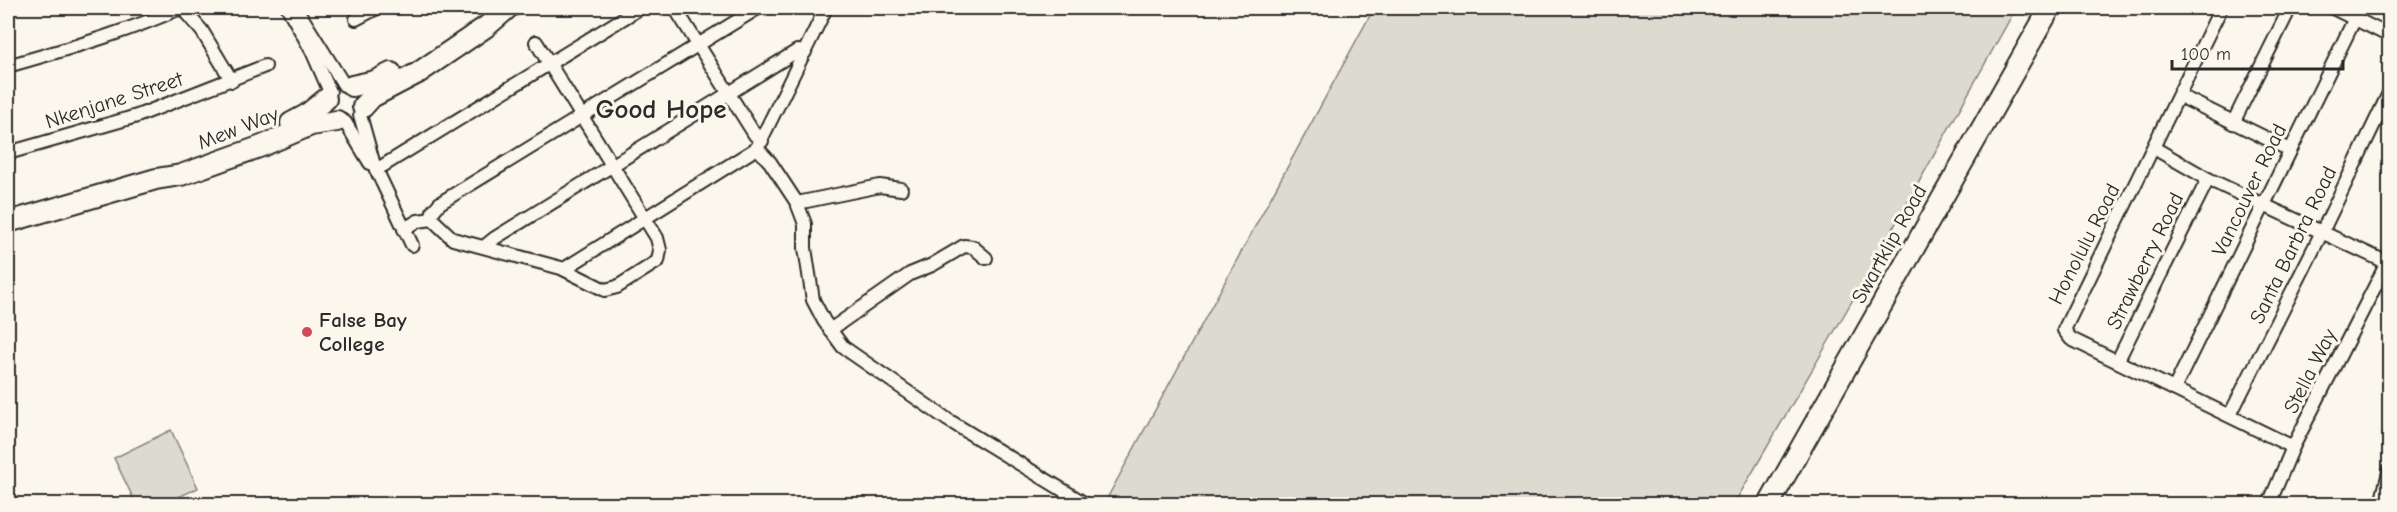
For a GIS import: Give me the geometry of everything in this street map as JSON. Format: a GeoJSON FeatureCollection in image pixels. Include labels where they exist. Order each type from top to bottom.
{"type":"FeatureCollection","features":[{"type":"Feature","properties":{"kind":"main road","name":"Swartklip Road"},"geometry":{"type":"LineString","coordinates":[[1769,504],[2050,8]]}},
{"type":"Feature","properties":{"kind":"main road","name":"Mew Way"},"geometry":{"type":"LineString","coordinates":[[156,178],[180,164],[296,121],[338,91],[375,81],[487,17],[502,12]]}},
{"type":"Feature","properties":{"kind":"main road","name":"Mew Way"},"geometry":{"type":"LineString","coordinates":[[8,222],[156,178],[181,175],[262,146],[311,125],[351,116],[372,97],[418,73],[487,26],[502,12]]}},
{"type":"Feature","properties":{"kind":"main road"},"geometry":{"type":"LineString","coordinates":[[338,91],[362,95],[351,116],[328,112],[338,91]]}},
{"type":"Feature","properties":{"kind":"street"},"geometry":{"type":"LineString","coordinates":[[8,66],[89,42],[181,8],[202,31],[231,81]]}},
{"type":"Feature","properties":{"kind":"street"},"geometry":{"type":"LineString","coordinates":[[288,8],[317,61],[338,91]]}},
{"type":"Feature","properties":{"kind":"street"},"geometry":{"type":"LineString","coordinates":[[296,8],[338,91]]}},
{"type":"Feature","properties":{"kind":"street"},"geometry":{"type":"LineString","coordinates":[[356,19],[377,8]]}},
{"type":"Feature","properties":{"kind":"street"},"geometry":{"type":"LineString","coordinates":[[375,167],[640,8]]}},
{"type":"Feature","properties":{"kind":"street"},"geometry":{"type":"LineString","coordinates":[[675,8],[796,203],[805,224],[805,248],[813,300],[830,330],[843,347],[948,420],[1084,503]]}},
{"type":"Feature","properties":{"kind":"street"},"geometry":{"type":"LineString","coordinates":[[432,219],[433,211],[440,204],[758,8]]}},
{"type":"Feature","properties":{"kind":"street"},"geometry":{"type":"LineString","coordinates":[[564,269],[760,144],[826,8]]}},
{"type":"Feature","properties":{"kind":"street","name":"Honolulu Road"},"geometry":{"type":"LineString","coordinates":[[2221,8],[2180,96],[2064,327],[2066,335],[2071,339],[2293,447]]}},
{"type":"Feature","properties":{"kind":"street"},"geometry":{"type":"LineString","coordinates":[[2234,123],[2290,8]]}},
{"type":"Feature","properties":{"kind":"street"},"geometry":{"type":"LineString","coordinates":[[2334,8],[2357,13],[2390,36]]}},
{"type":"Feature","properties":{"kind":"street","name":"Vancouver Road"},"geometry":{"type":"LineString","coordinates":[[2174,389],[2357,13]]}},
{"type":"Feature","properties":{"kind":"street"},"geometry":{"type":"LineString","coordinates":[[432,219],[449,237],[564,269],[605,290],[615,289],[656,263],[660,253],[658,241],[536,42]]}},
{"type":"Feature","properties":{"kind":"street"},"geometry":{"type":"LineString","coordinates":[[484,247],[797,51],[805,52]]}},
{"type":"Feature","properties":{"kind":"street","name":"Nkenjane Street"},"geometry":{"type":"LineString","coordinates":[[8,153],[137,116],[265,66]]}},
{"type":"Feature","properties":{"kind":"street","name":"Santa Barbra Road"},"geometry":{"type":"LineString","coordinates":[[2230,415],[2390,92]]}},
{"type":"Feature","properties":{"kind":"street"},"geometry":{"type":"LineString","coordinates":[[2180,96],[2290,150]]}},
{"type":"Feature","properties":{"kind":"street"},"geometry":{"type":"LineString","coordinates":[[351,116],[368,160],[375,167],[412,245]]}},
{"type":"Feature","properties":{"kind":"street"},"geometry":{"type":"LineString","coordinates":[[2154,148],[2208,179],[2388,261]]}},
{"type":"Feature","properties":{"kind":"street","name":"Strawberry Road"},"geometry":{"type":"LineString","coordinates":[[2118,360],[2208,179]]}},
{"type":"Feature","properties":{"kind":"street"},"geometry":{"type":"LineString","coordinates":[[796,203],[880,186],[901,189]]}},
{"type":"Feature","properties":{"kind":"street"},"geometry":{"type":"LineString","coordinates":[[404,229],[418,221],[432,219]]}},
{"type":"Feature","properties":{"kind":"street"},"geometry":{"type":"LineString","coordinates":[[830,330],[910,274],[932,265],[964,246],[973,247],[986,258]]}},
{"type":"Feature","properties":{"kind":"street","name":"Stella Way"},"geometry":{"type":"LineString","coordinates":[[2269,504],[2293,447],[2388,261]]}},
{"type":"Feature","properties":{"kind":"street"},"geometry":{"type":"LineString","coordinates":[[2381,504],[2390,468]]}},
{"type":"Feature","properties":{"kind":"shaded area"},"geometry":{"type":"Polygon","coordinates":[[[1374,8],[2016,8],[1862,284],[1734,504],[1104,504],[1374,8]]]}},
{"type":"Feature","properties":{"kind":"shaded area"},"geometry":{"type":"Polygon","coordinates":[[[171,430],[198,488],[164,504],[136,504],[114,458],[171,430]]]}},
{"type":"Feature","properties":{"kind":"place","name":"False Bay College"},"geometry":{"type":"Point","coordinates":[307,332]}},
{"type":"Feature","properties":{"kind":"district","name":"Good Hope"},"geometry":{"type":"Point","coordinates":[661,109]}}]}
